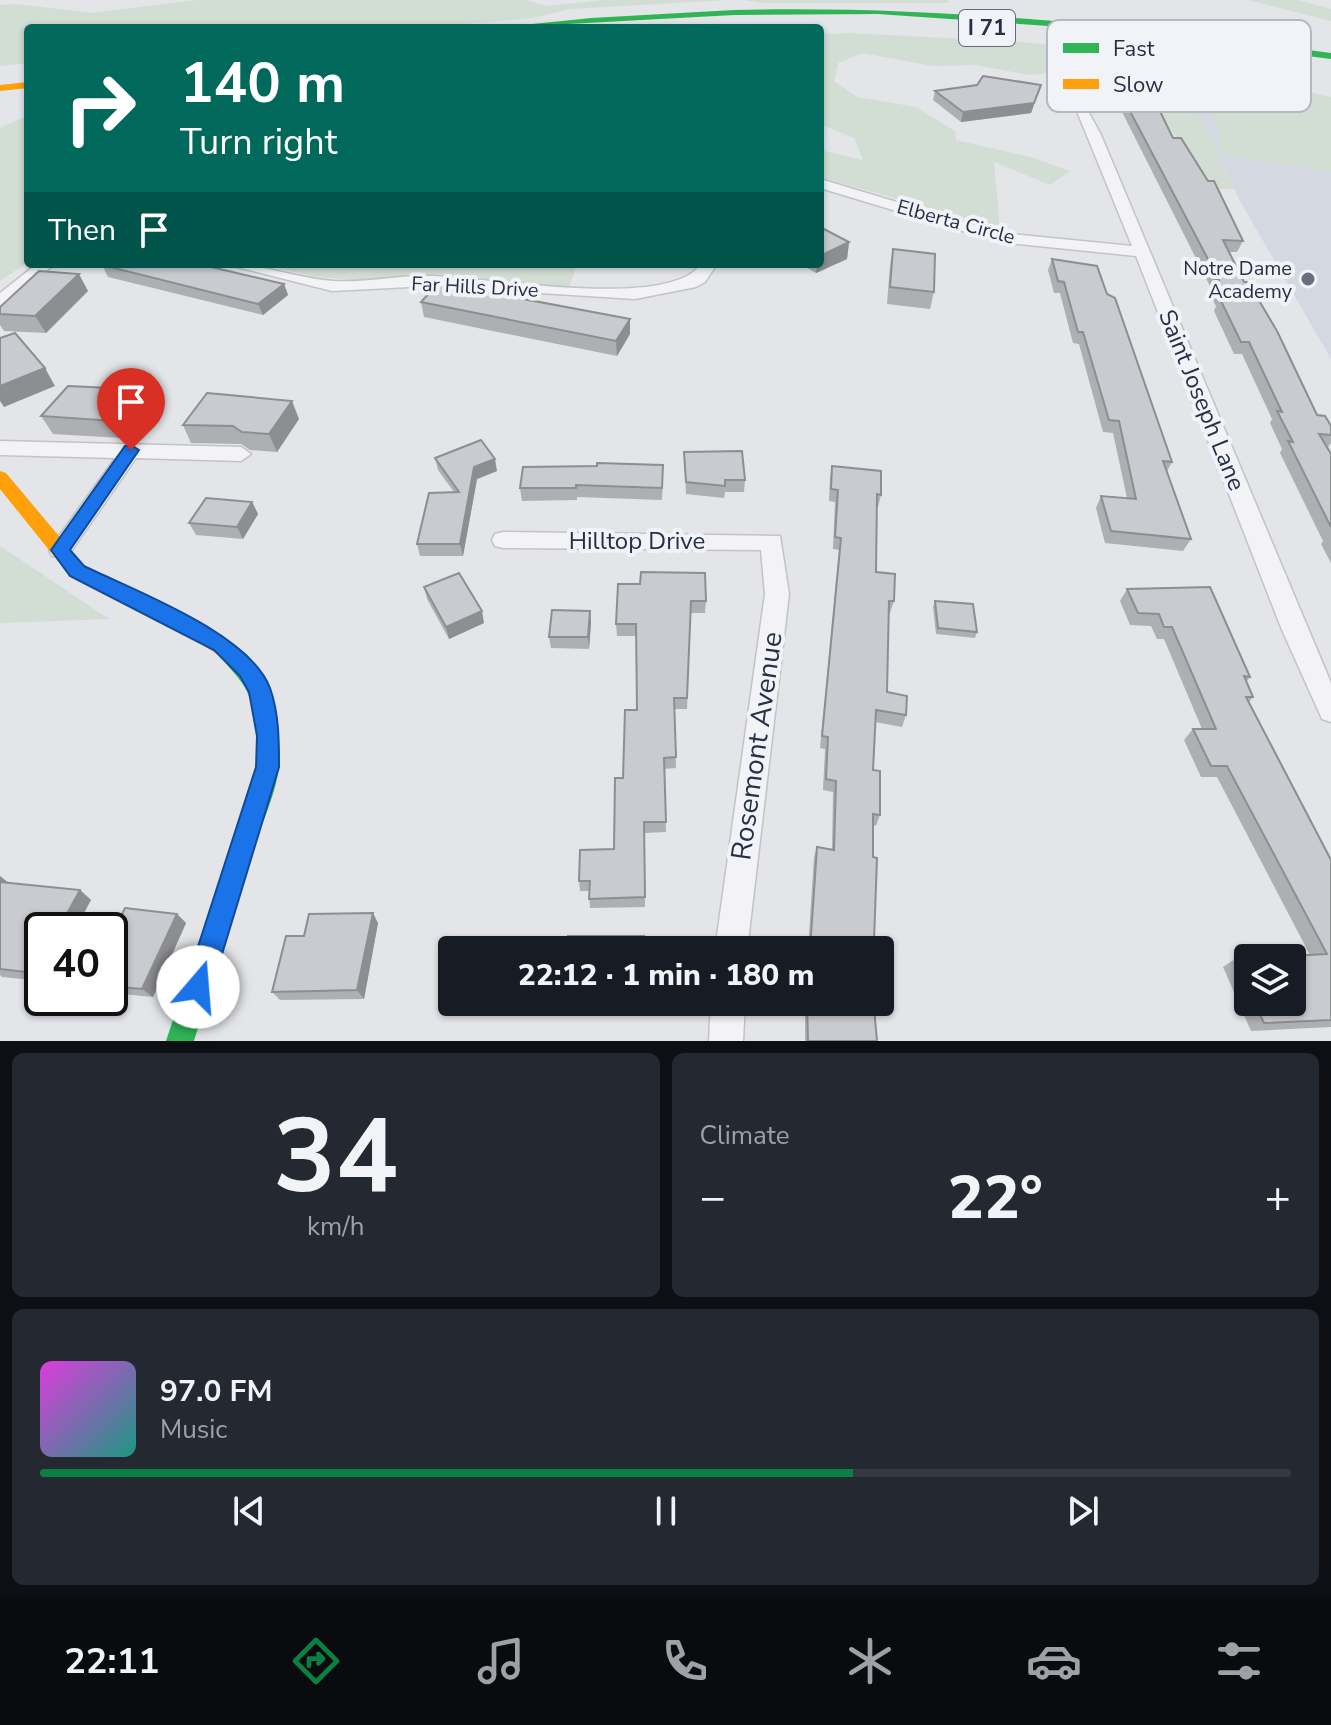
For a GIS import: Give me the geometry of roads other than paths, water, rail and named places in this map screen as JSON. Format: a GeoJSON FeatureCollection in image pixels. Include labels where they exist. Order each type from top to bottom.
{"type":"FeatureCollection","features":[{"type":"Feature","properties":{"kind":"main road","name":"I 71"},"geometry":{"type":"LineString","coordinates":[[550,24],[711,12],[876,12],[1047,22]]}},
{"type":"Feature","properties":{"kind":"main road","name":"I 71"},"geometry":{"type":"LineString","coordinates":[[754,24],[811,22],[982,28],[1047,34]]}},
{"type":"Feature","properties":{"kind":"main road","name":"I 71"},"geometry":{"type":"LineString","coordinates":[[1311,54],[1331,56]]}},
{"type":"Feature","properties":{"kind":"main road","name":"I 71"},"geometry":{"type":"LineString","coordinates":[[1311,65],[1331,68]]}},
{"type":"Feature","properties":{"kind":"main road"},"geometry":{"type":"LineString","coordinates":[[0,74],[24,71]]}},
{"type":"Feature","properties":{"kind":"main road"},"geometry":{"type":"LineString","coordinates":[[0,88],[24,85]]}},
{"type":"Feature","properties":{"kind":"main road"},"geometry":{"type":"LineString","coordinates":[[0,477],[77,571],[221,644],[247,670],[260,690],[268,736],[268,767],[180,1041]]}},
{"type":"Feature","properties":{"kind":"street","name":"Saint Joseph Lane"},"geometry":{"type":"LineString","coordinates":[[1084,112],[1294,630],[1331,711]]}},
{"type":"Feature","properties":{"kind":"street","name":"Elberta Circle"},"geometry":{"type":"LineString","coordinates":[[824,184],[999,237],[1142,252]]}},
{"type":"Feature","properties":{"kind":"street"},"geometry":{"type":"LineString","coordinates":[[0,301],[42,268]]}},
{"type":"Feature","properties":{"kind":"street","name":"Far Hills Drive"},"geometry":{"type":"LineString","coordinates":[[251,268],[332,286],[429,281],[635,294],[690,284],[699,279],[706,268]]}},
{"type":"Feature","properties":{"kind":"street"},"geometry":{"type":"LineString","coordinates":[[0,448],[241,454]]}},
{"type":"Feature","properties":{"kind":"street"},"geometry":{"type":"LineString","coordinates":[[60,550],[131,450]]}},
{"type":"Feature","properties":{"kind":"street","name":"Hilltop Drive"},"geometry":{"type":"LineString","coordinates":[[503,540],[772,542]]}},
{"type":"Feature","properties":{"kind":"street","name":"Rosemont Avenue"},"geometry":{"type":"LineString","coordinates":[[733,936],[777,594],[772,542]]}},
{"type":"Feature","properties":{"kind":"street"},"geometry":{"type":"LineString","coordinates":[[726,1041],[727,1016]]}},
{"type":"Feature","properties":{"kind":"place","name":"Notre Dame Academy"},"geometry":{"type":"Point","coordinates":[1308,279]}}]}
